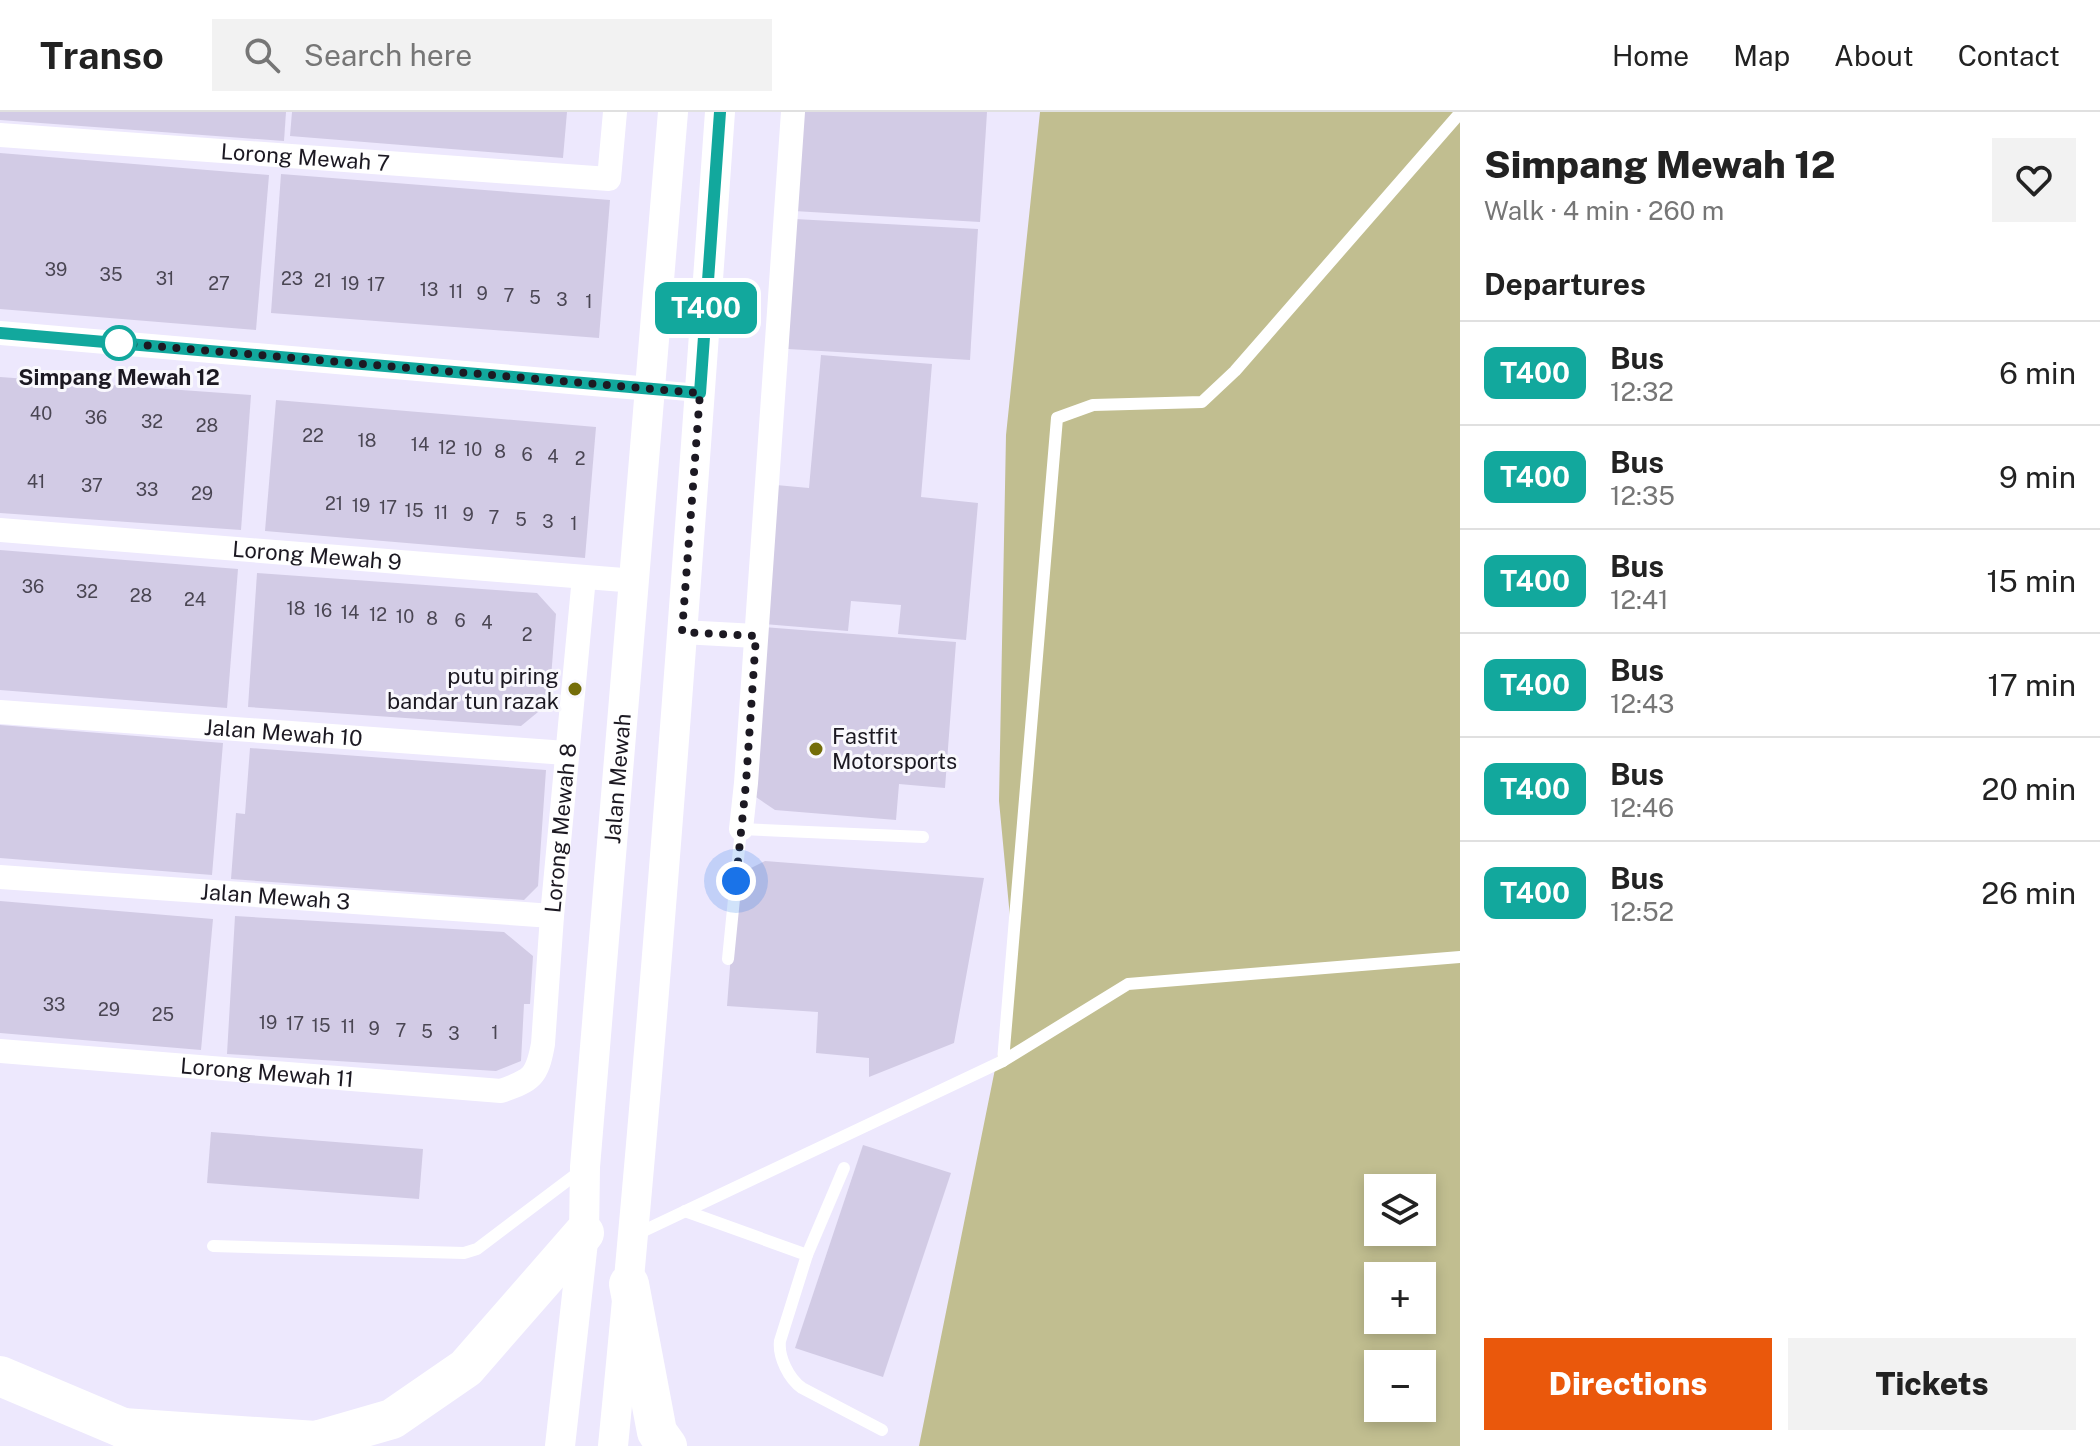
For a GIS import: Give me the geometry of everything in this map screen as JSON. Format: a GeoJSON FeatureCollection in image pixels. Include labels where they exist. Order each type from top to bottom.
{"type":"FeatureCollection","features":[{"type":"Feature","properties":{"kind":"highway"},"geometry":{"type":"LineString","coordinates":[[123,1428],[316,1441],[392,1419],[466,1368],[584,1233]]}},
{"type":"Feature","properties":{"kind":"highway"},"geometry":{"type":"LineString","coordinates":[[629,1284],[657,1432],[667,1446]]}},
{"type":"Feature","properties":{"kind":"highway"},"geometry":{"type":"LineString","coordinates":[[0,1376],[123,1428],[189,1446]]}},
{"type":"Feature","properties":{"kind":"street","name":"Lorong Mewah 7"},"geometry":{"type":"LineString","coordinates":[[0,135],[609,179],[615,112]]}},
{"type":"Feature","properties":{"kind":"street","name":"Jalan Mewah"},"geometry":{"type":"LineString","coordinates":[[560,1446],[584,1233],[585,1167],[673,112]]}},
{"type":"Feature","properties":{"kind":"street"},"geometry":{"type":"LineString","coordinates":[[613,1446],[682,632],[720,112]]}},
{"type":"Feature","properties":{"kind":"street"},"geometry":{"type":"LineString","coordinates":[[741,829],[793,112]]}},
{"type":"Feature","properties":{"kind":"street"},"geometry":{"type":"LineString","coordinates":[[0,333],[700,393]]}},
{"type":"Feature","properties":{"kind":"street","name":"Lorong Mewah 9"},"geometry":{"type":"LineString","coordinates":[[0,530],[636,581]]}},
{"type":"Feature","properties":{"kind":"street","name":"Lorong Mewah 8"},"geometry":{"type":"LineString","coordinates":[[533,1076],[543,1044],[566,753],[584,577]]}},
{"type":"Feature","properties":{"kind":"street"},"geometry":{"type":"LineString","coordinates":[[682,632],[756,636]]}},
{"type":"Feature","properties":{"kind":"street","name":"Jalan Mewah 10"},"geometry":{"type":"LineString","coordinates":[[0,712],[566,753]]}},
{"type":"Feature","properties":{"kind":"street","name":"Jalan Mewah 3"},"geometry":{"type":"LineString","coordinates":[[0,877],[552,916]]}},
{"type":"Feature","properties":{"kind":"street","name":"Lorong Mewah 11"},"geometry":{"type":"LineString","coordinates":[[0,1051],[501,1091],[533,1076]]}},
{"type":"Feature","properties":{"kind":"lane"},"geometry":{"type":"LineString","coordinates":[[1003,1061],[1057,418],[1093,405],[1202,402],[1235,371],[1460,113]]}},
{"type":"Feature","properties":{"kind":"lane"},"geometry":{"type":"LineString","coordinates":[[728,959],[741,829],[923,837]]}},
{"type":"Feature","properties":{"kind":"lane"},"geometry":{"type":"LineString","coordinates":[[633,1235],[1003,1061],[1128,984],[1460,957]]}},
{"type":"Feature","properties":{"kind":"lane"},"geometry":{"type":"LineString","coordinates":[[213,1246],[464,1253],[477,1249],[585,1167]]}},
{"type":"Feature","properties":{"kind":"lane"},"geometry":{"type":"LineString","coordinates":[[844,1168],[807,1255],[780,1341],[782,1358],[797,1384],[882,1430]]}},
{"type":"Feature","properties":{"kind":"lane"},"geometry":{"type":"LineString","coordinates":[[685,1211],[807,1255]]}},
{"type":"Feature","properties":{"kind":"shaded area"},"geometry":{"type":"Polygon","coordinates":[[[1040,112],[1460,112],[1460,1446],[919,1446],[1015,970],[999,801],[1006,435],[1040,112]]]}},
{"type":"Feature","properties":{"kind":"building"},"geometry":{"type":"Polygon","coordinates":[[[0,112],[286,112],[284,141],[0,120],[0,112]]]}},
{"type":"Feature","properties":{"kind":"building"},"geometry":{"type":"Polygon","coordinates":[[[292,112],[567,112],[563,158],[290,136],[292,112]]]}},
{"type":"Feature","properties":{"kind":"building"},"geometry":{"type":"Polygon","coordinates":[[[799,112],[987,112],[980,222],[794,211],[799,112]]]}},
{"type":"Feature","properties":{"kind":"building"},"geometry":{"type":"Polygon","coordinates":[[[0,153],[269,175],[256,330],[0,309],[0,153]]]}},
{"type":"Feature","properties":{"kind":"building"},"geometry":{"type":"Polygon","coordinates":[[[281,174],[610,200],[599,338],[271,313],[281,174]]]}},
{"type":"Feature","properties":{"kind":"building"},"geometry":{"type":"Polygon","coordinates":[[[795,219],[978,229],[970,360],[788,349],[795,219]]]}},
{"type":"Feature","properties":{"kind":"building"},"geometry":{"type":"Polygon","coordinates":[[[821,355],[932,364],[921,497],[978,503],[966,640],[898,634],[901,605],[851,601],[848,631],[764,624],[776,485],[809,488],[821,355]]]}},
{"type":"Feature","properties":{"kind":"building"},"geometry":{"type":"Polygon","coordinates":[[[0,377],[251,395],[241,530],[0,513],[0,377]]]}},
{"type":"Feature","properties":{"kind":"building"},"geometry":{"type":"Polygon","coordinates":[[[276,400],[596,427],[585,558],[265,531],[276,400]]]}},
{"type":"Feature","properties":{"kind":"building"},"geometry":{"type":"Polygon","coordinates":[[[0,550],[238,569],[227,708],[0,690],[0,550]]]}},
{"type":"Feature","properties":{"kind":"building"},"geometry":{"type":"Polygon","coordinates":[[[257,573],[537,593],[556,614],[549,703],[521,726],[248,707],[257,573]]]}},
{"type":"Feature","properties":{"kind":"building"},"geometry":{"type":"Polygon","coordinates":[[[763,627],[956,642],[945,788],[899,784],[896,820],[775,810],[750,793],[763,627]]]}},
{"type":"Feature","properties":{"kind":"building"},"geometry":{"type":"Polygon","coordinates":[[[0,725],[223,743],[212,875],[0,858],[0,725]]]}},
{"type":"Feature","properties":{"kind":"building"},"geometry":{"type":"Polygon","coordinates":[[[250,748],[546,770],[538,886],[524,900],[231,879],[236,813],[245,814],[250,748]]]}},
{"type":"Feature","properties":{"kind":"building"},"geometry":{"type":"Polygon","coordinates":[[[765,861],[984,878],[954,1043],[869,1077],[869,1058],[816,1053],[818,1012],[727,1006],[737,875],[765,861]]]}},
{"type":"Feature","properties":{"kind":"building"},"geometry":{"type":"Polygon","coordinates":[[[0,901],[213,919],[201,1050],[0,1033],[0,901]]]}},
{"type":"Feature","properties":{"kind":"building"},"geometry":{"type":"Polygon","coordinates":[[[235,916],[504,932],[533,956],[530,1004],[524,1004],[521,1061],[496,1071],[227,1054],[235,916]]]}},
{"type":"Feature","properties":{"kind":"building"},"geometry":{"type":"Polygon","coordinates":[[[211,1132],[423,1149],[419,1199],[207,1183],[211,1132]]]}},
{"type":"Feature","properties":{"kind":"building"},"geometry":{"type":"Polygon","coordinates":[[[863,1145],[951,1173],[883,1377],[795,1348],[863,1145]]]}},
{"type":"Feature","properties":{"kind":"bus line","name":"T400"},"geometry":{"type":"LineString","coordinates":[[0,333],[700,393],[720,112]]}},
{"type":"Feature","properties":{"kind":"place","name":"Simpang Mewah 12"},"geometry":{"type":"Point","coordinates":[119,343]}},
{"type":"Feature","properties":{"kind":"place","name":"putu piring bandar tun razak"},"geometry":{"type":"Point","coordinates":[575,689]}},
{"type":"Feature","properties":{"kind":"place","name":"Fastfit Motorsports"},"geometry":{"type":"Point","coordinates":[816,749]}},
{"type":"Feature","properties":{"kind":"route"},"geometry":{"type":"LineString","coordinates":[[119,343],[700,393],[682,632],[756,636],[736,881]]}}]}
